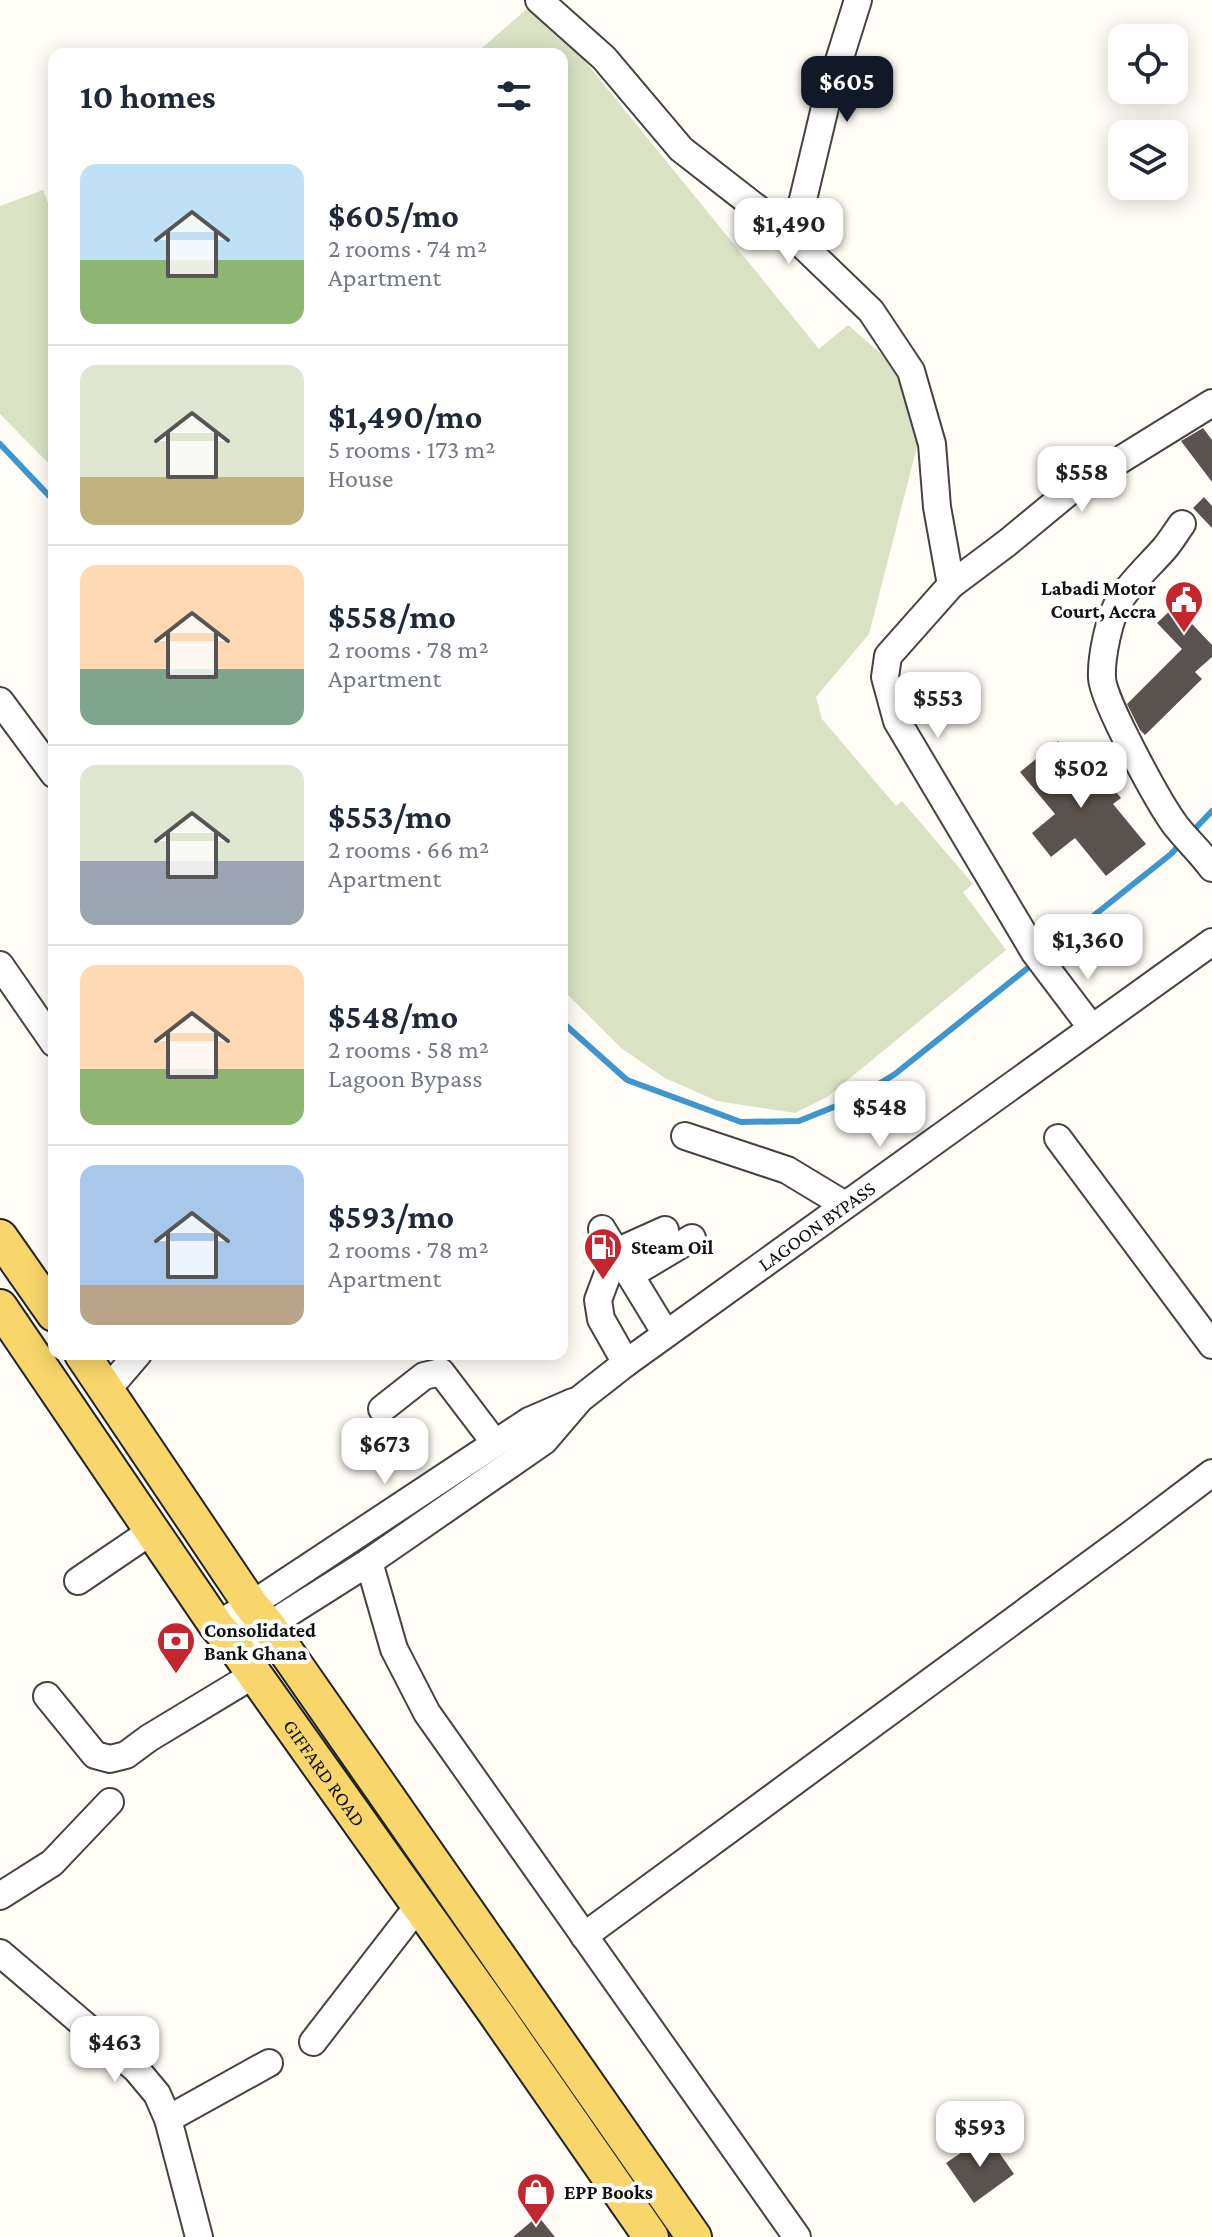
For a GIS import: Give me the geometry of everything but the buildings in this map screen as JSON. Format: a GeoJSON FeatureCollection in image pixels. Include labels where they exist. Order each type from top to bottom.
{"type":"FeatureCollection","features":[{"type":"Feature","properties":{"kind":"main road"},"geometry":{"type":"LineString","coordinates":[[0,1237],[48,1305]]}},
{"type":"Feature","properties":{"kind":"main road","name":"GIFFARD ROAD"},"geometry":{"type":"LineString","coordinates":[[0,1307],[226,1636],[651,2237]]}},
{"type":"Feature","properties":{"kind":"main road","name":"GIFFARD ROAD"},"geometry":{"type":"LineString","coordinates":[[86,1360],[177,1498],[694,2237]]}},
{"type":"Feature","properties":{"kind":"street"},"geometry":{"type":"LineString","coordinates":[[539,0],[604,58],[681,149],[794,237],[871,311],[911,371],[932,444],[937,507],[951,585]]}},
{"type":"Feature","properties":{"kind":"street"},"geometry":{"type":"LineString","coordinates":[[794,237],[827,99],[858,0]]}},
{"type":"Feature","properties":{"kind":"street"},"geometry":{"type":"LineString","coordinates":[[1091,1027],[1040,960],[897,721],[885,677],[888,656],[951,585],[1070,491],[1210,408]]}},
{"type":"Feature","properties":{"kind":"street"},"geometry":{"type":"LineString","coordinates":[[1182,524],[1118,602],[1107,637],[1102,679],[1114,715],[1176,826],[1206,860]]}},
{"type":"Feature","properties":{"kind":"street"},"geometry":{"type":"LineString","coordinates":[[0,701],[48,766]]}},
{"type":"Feature","properties":{"kind":"street","name":"LAGOON BYPASS"},"geometry":{"type":"LineString","coordinates":[[226,1636],[369,1562],[544,1441],[580,1399],[626,1363],[1212,942]]}},
{"type":"Feature","properties":{"kind":"street"},"geometry":{"type":"LineString","coordinates":[[0,965],[48,1034]]}},
{"type":"Feature","properties":{"kind":"street"},"geometry":{"type":"LineString","coordinates":[[685,1136],[787,1170],[845,1205]]}},
{"type":"Feature","properties":{"kind":"street"},"geometry":{"type":"LineString","coordinates":[[1058,1138],[1212,1345]]}},
{"type":"Feature","properties":{"kind":"street"},"geometry":{"type":"LineString","coordinates":[[602,1229],[666,1334]]}},
{"type":"Feature","properties":{"kind":"street"},"geometry":{"type":"LineString","coordinates":[[626,1363],[601,1319],[598,1300],[616,1252],[665,1230]]}},
{"type":"Feature","properties":{"kind":"street"},"geometry":{"type":"LineString","coordinates":[[630,1275],[692,1238]]}},
{"type":"Feature","properties":{"kind":"street"},"geometry":{"type":"LineString","coordinates":[[107,1390],[133,1360]]}},
{"type":"Feature","properties":{"kind":"street"},"geometry":{"type":"LineString","coordinates":[[382,1409],[424,1376],[441,1372],[495,1443]]}},
{"type":"Feature","properties":{"kind":"street","name":"LAGOON BYPASS"},"geometry":{"type":"LineString","coordinates":[[260,1616],[495,1443],[529,1421],[580,1399]]}},
{"type":"Feature","properties":{"kind":"street"},"geometry":{"type":"LineString","coordinates":[[584,1936],[1212,1473]]}},
{"type":"Feature","properties":{"kind":"street"},"geometry":{"type":"LineString","coordinates":[[78,1581],[153,1530]]}},
{"type":"Feature","properties":{"kind":"street"},"geometry":{"type":"LineString","coordinates":[[369,1562],[394,1649],[427,1713],[797,2237]]}},
{"type":"Feature","properties":{"kind":"street"},"geometry":{"type":"LineString","coordinates":[[47,1696],[95,1755],[110,1759],[126,1755],[255,1674]]}},
{"type":"Feature","properties":{"kind":"street"},"geometry":{"type":"LineString","coordinates":[[0,1896],[52,1863],[110,1802]]}},
{"type":"Feature","properties":{"kind":"street"},"geometry":{"type":"LineString","coordinates":[[313,2042],[419,1905]]}},
{"type":"Feature","properties":{"kind":"street"},"geometry":{"type":"LineString","coordinates":[[0,1953],[136,2069],[157,2094],[168,2119],[199,2237]]}},
{"type":"Feature","properties":{"kind":"street"},"geometry":{"type":"LineString","coordinates":[[168,2119],[269,2063]]}},
{"type":"Feature","properties":{"kind":"green space"},"geometry":{"type":"Polygon","coordinates":[[[536,1],[819,349],[848,325],[903,373],[921,431],[869,634],[816,697],[822,719],[896,806],[902,801],[973,884],[963,892],[1006,950],[827,1097],[795,1113],[717,1101],[665,1078],[621,1048],[568,995],[568,48],[482,48],[536,1]]]}},
{"type":"Feature","properties":{"kind":"green space"},"geometry":{"type":"Polygon","coordinates":[[[43,190],[48,203],[48,463],[0,414],[0,206],[43,190]]]}},
{"type":"Feature","properties":{"kind":"waterway"},"geometry":{"type":"LineString","coordinates":[[0,444],[48,495]]}},
{"type":"Feature","properties":{"kind":"waterway"},"geometry":{"type":"LineString","coordinates":[[1191,833],[1212,811]]}},
{"type":"Feature","properties":{"kind":"waterway"},"geometry":{"type":"LineString","coordinates":[[1043,956],[1171,854],[1183,841]]}},
{"type":"Feature","properties":{"kind":"waterway"},"geometry":{"type":"LineString","coordinates":[[568,1027],[627,1080],[741,1122],[799,1121],[856,1098],[895,1074],[1034,963]]}},
{"type":"Feature","properties":{"kind":"place","name":"Labadi Motor Court, Accra"},"geometry":{"type":"Point","coordinates":[1184,634]}},
{"type":"Feature","properties":{"kind":"place","name":"Steam Oil"},"geometry":{"type":"Point","coordinates":[603,1281]}},
{"type":"Feature","properties":{"kind":"place","name":"Consolidated Bank Ghana"},"geometry":{"type":"Point","coordinates":[176,1675]}},
{"type":"Feature","properties":{"kind":"place","name":"EPP Books"},"geometry":{"type":"Point","coordinates":[536,2226]}}]}
